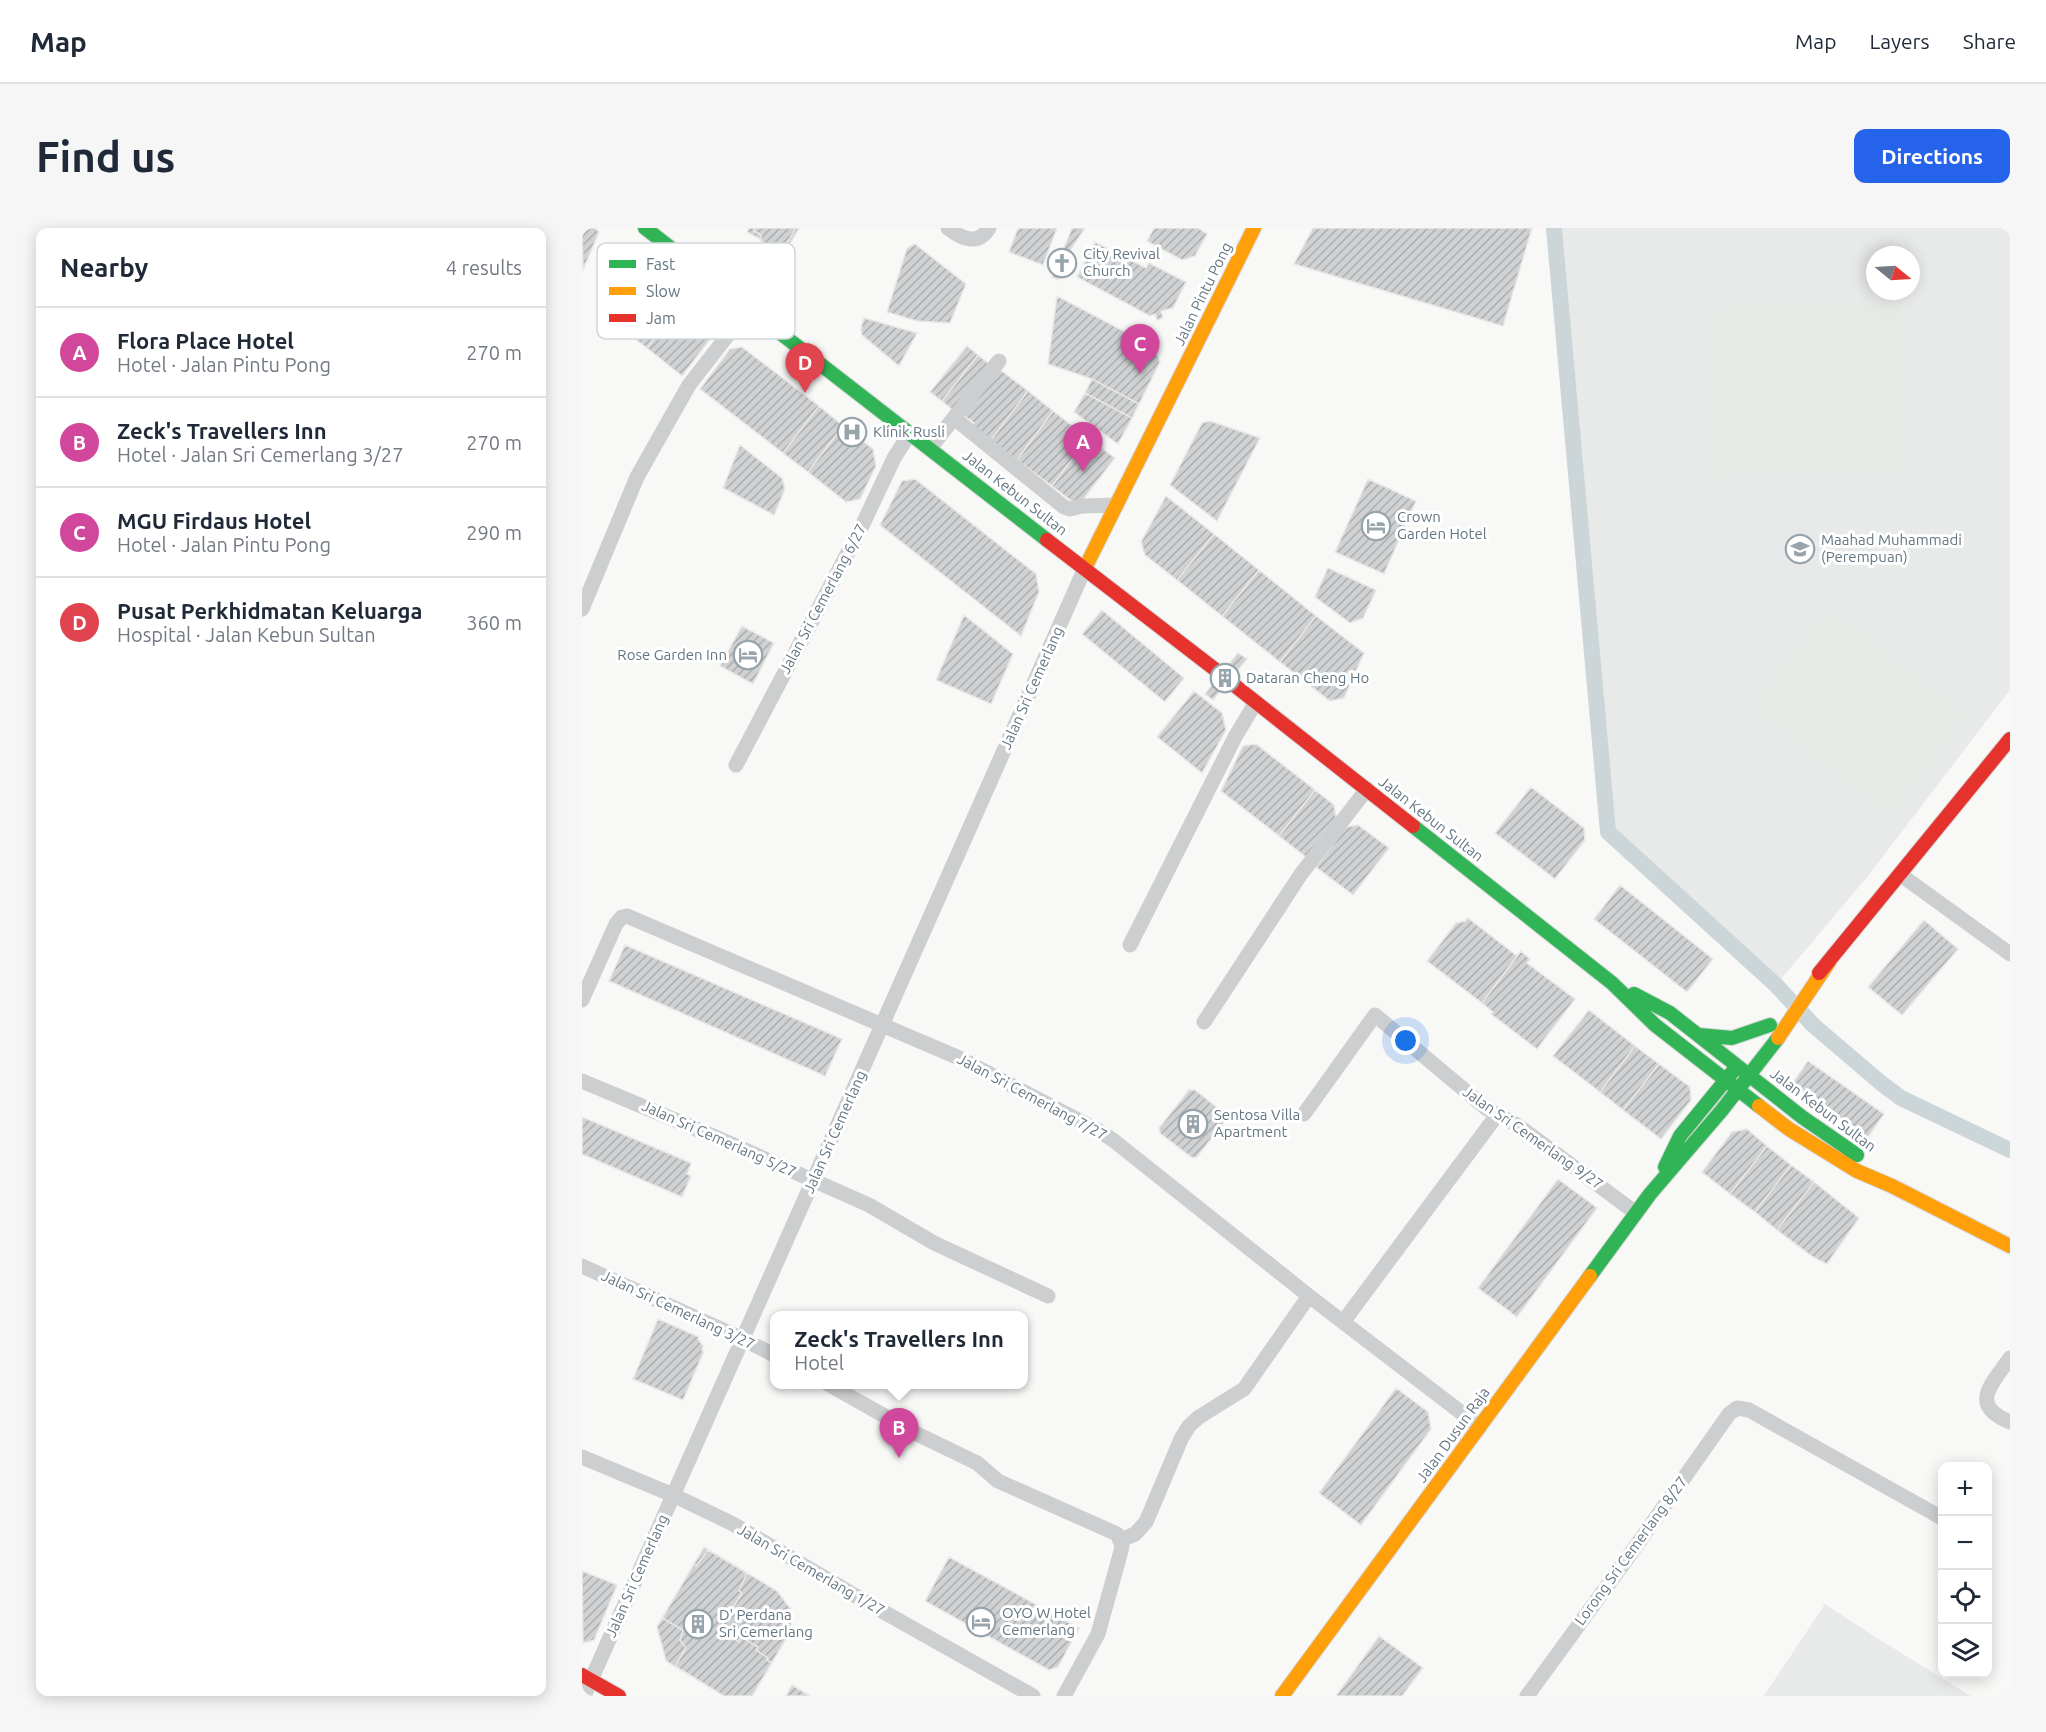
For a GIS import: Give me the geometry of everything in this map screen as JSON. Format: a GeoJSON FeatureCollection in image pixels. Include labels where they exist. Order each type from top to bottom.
{"type":"FeatureCollection","features":[{"type":"Feature","properties":{"kind":"main road","name":"Jalan Kebun Sultan"},"geometry":{"type":"LineString","coordinates":[[645,228],[664,243]]}},
{"type":"Feature","properties":{"kind":"main road","name":"Jalan Pintu Pong"},"geometry":{"type":"LineString","coordinates":[[1085,568],[1254,228]]}},
{"type":"Feature","properties":{"kind":"main road","name":"Jalan Kebun Sultan"},"geometry":{"type":"LineString","coordinates":[[788,339],[1367,789],[1612,983],[1655,1025],[1789,1129],[1857,1171],[1892,1186],[2010,1246]]}},
{"type":"Feature","properties":{"kind":"main road"},"geometry":{"type":"LineString","coordinates":[[1757,1041],[1781,1023],[2010,739]]}},
{"type":"Feature","properties":{"kind":"main road","name":"Jalan Kebun Sultan"},"geometry":{"type":"LineString","coordinates":[[1612,983],[1670,1013],[1698,1035],[1741,1062],[1749,1075],[1856,1155],[1892,1186]]}},
{"type":"Feature","properties":{"kind":"main road"},"geometry":{"type":"LineString","coordinates":[[1698,1035],[1732,1038],[1781,1023]]}},
{"type":"Feature","properties":{"kind":"main road"},"geometry":{"type":"LineString","coordinates":[[1781,1023],[1775,1070],[1785,1103]]}},
{"type":"Feature","properties":{"kind":"main road","name":"Jalan Dusun Raja"},"geometry":{"type":"LineString","coordinates":[[1282,1696],[1650,1194],[1693,1147],[1738,1090],[1781,1023]]}},
{"type":"Feature","properties":{"kind":"main road","name":"Jalan Dusun Raja"},"geometry":{"type":"LineString","coordinates":[[1650,1194],[1680,1136],[1741,1062]]}},
{"type":"Feature","properties":{"kind":"main road"},"geometry":{"type":"LineString","coordinates":[[587,1677],[619,1696]]}},
{"type":"Feature","properties":{"kind":"street"},"geometry":{"type":"LineString","coordinates":[[948,228],[963,238],[971,240],[980,238],[989,228]]}},
{"type":"Feature","properties":{"kind":"street"},"geometry":{"type":"LineString","coordinates":[[582,609],[643,467],[689,385],[724,339]]}},
{"type":"Feature","properties":{"kind":"street"},"geometry":{"type":"LineString","coordinates":[[930,448],[999,361]]}},
{"type":"Feature","properties":{"kind":"street"},"geometry":{"type":"LineString","coordinates":[[954,418],[1064,507],[1070,509],[1082,506],[1117,505]]}},
{"type":"Feature","properties":{"kind":"street","name":"Jalan Sri Cemerlang 6/27"},"geometry":{"type":"LineString","coordinates":[[736,765],[862,526],[894,458],[910,433]]}},
{"type":"Feature","properties":{"kind":"street","name":"Jalan Sri Cemerlang"},"geometry":{"type":"LineString","coordinates":[[584,1696],[587,1677],[673,1495],[1085,568]]}},
{"type":"Feature","properties":{"kind":"street"},"geometry":{"type":"LineString","coordinates":[[1130,945],[1235,737],[1256,702]]}},
{"type":"Feature","properties":{"kind":"street"},"geometry":{"type":"LineString","coordinates":[[1204,1022],[1301,874],[1367,789]]}},
{"type":"Feature","properties":{"kind":"street"},"geometry":{"type":"LineString","coordinates":[[1900,875],[2010,954]]}},
{"type":"Feature","properties":{"kind":"street","name":"Jalan Sri Cemerlang 7/27"},"geometry":{"type":"LineString","coordinates":[[582,1000],[616,924],[622,917],[632,917],[957,1057],[1113,1140],[1309,1296],[1480,1427]]}},
{"type":"Feature","properties":{"kind":"street","name":"Jalan Sri Cemerlang 9/27"},"geometry":{"type":"LineString","coordinates":[[1304,1114],[1375,1015],[1487,1109],[1517,1125],[1636,1213]]}},
{"type":"Feature","properties":{"kind":"street","name":"Jalan Sri Cemerlang 5/27"},"geometry":{"type":"LineString","coordinates":[[582,1081],[869,1205],[934,1243],[1048,1296]]}},
{"type":"Feature","properties":{"kind":"street"},"geometry":{"type":"LineString","coordinates":[[1343,1322],[1497,1115]]}},
{"type":"Feature","properties":{"kind":"street","name":"Jalan Sri Cemerlang 3/27"},"geometry":{"type":"LineString","coordinates":[[582,1266],[770,1353]]}},
{"type":"Feature","properties":{"kind":"street"},"geometry":{"type":"LineString","coordinates":[[1121,1540],[1135,1534],[1146,1522],[1181,1439],[1189,1426],[1199,1417],[1245,1389],[1309,1296]]}},
{"type":"Feature","properties":{"kind":"street"},"geometry":{"type":"LineString","coordinates":[[2010,1358],[1995,1379],[1986,1398],[1991,1413],[2010,1422]]}},
{"type":"Feature","properties":{"kind":"street"},"geometry":{"type":"LineString","coordinates":[[837,1389],[913,1432],[977,1463],[998,1481],[1111,1530],[1121,1540],[1121,1551],[1098,1634],[1064,1696]]}},
{"type":"Feature","properties":{"kind":"street","name":"Lorong Sri Cemerlang 8/27"},"geometry":{"type":"LineString","coordinates":[[1527,1696],[1729,1414],[1737,1408],[1749,1410],[1938,1516]]}},
{"type":"Feature","properties":{"kind":"street","name":"Jalan Sri Cemerlang 1/27"},"geometry":{"type":"LineString","coordinates":[[582,1457],[673,1495],[733,1524],[1033,1696]]}},
{"type":"Feature","properties":{"kind":"shaded area","name":"Maahad Muhammadi (Perempuan)"},"geometry":{"type":"Polygon","coordinates":[[[1562,228],[2010,228],[2010,690],[1868,876],[1781,979],[1615,828],[1562,228]]]}},
{"type":"Feature","properties":{"kind":"shaded area"},"geometry":{"type":"Polygon","coordinates":[[[1902,303],[1906,471],[1710,476],[1706,309],[1902,303]]]}},
{"type":"Feature","properties":{"kind":"shaded area"},"geometry":{"type":"Polygon","coordinates":[[[1830,609],[1965,716],[1888,814],[1753,707],[1830,609]]]}},
{"type":"Feature","properties":{"kind":"shaded area"},"geometry":{"type":"Polygon","coordinates":[[[1825,1604],[1938,1676],[1938,1678],[1942,1678],[1971,1696],[1764,1696],[1825,1604]]]}},
{"type":"Feature","properties":{"kind":"building"},"geometry":{"type":"Polygon","coordinates":[[[582,228],[595,228],[599,232],[583,270],[582,228]]]}},
{"type":"Feature","properties":{"kind":"building"},"geometry":{"type":"Polygon","coordinates":[[[749,228],[799,228],[791,243],[763,243],[747,232],[749,228]]]}},
{"type":"Feature","properties":{"kind":"building"},"geometry":{"type":"Polygon","coordinates":[[[755,228],[796,228],[787,243],[763,243],[761,235],[754,231],[755,228]]]}},
{"type":"Feature","properties":{"kind":"building"},"geometry":{"type":"Polygon","coordinates":[[[1018,228],[1057,228],[1043,265],[1009,252],[1018,228]]]}},
{"type":"Feature","properties":{"kind":"building","name":"City Revival Church"},"geometry":{"type":"Polygon","coordinates":[[[1072,228],[1085,228],[1071,249],[1059,280],[1052,277],[1072,228]]]}},
{"type":"Feature","properties":{"kind":"building"},"geometry":{"type":"Polygon","coordinates":[[[1154,228],[1198,228],[1207,234],[1195,256],[1182,260],[1147,241],[1154,228]]]}},
{"type":"Feature","properties":{"kind":"building"},"geometry":{"type":"Polygon","coordinates":[[[1313,228],[1532,228],[1503,326],[1294,264],[1313,228]]]}},
{"type":"Feature","properties":{"kind":"building"},"geometry":{"type":"Polygon","coordinates":[[[1095,242],[1146,268],[1149,263],[1186,282],[1173,308],[1161,311],[1163,318],[1157,320],[1155,314],[1150,316],[1077,277],[1095,242]]]}},
{"type":"Feature","properties":{"kind":"building"},"geometry":{"type":"Polygon","coordinates":[[[915,244],[966,284],[950,323],[917,321],[887,312],[907,248],[915,244]]]}},
{"type":"Feature","properties":{"kind":"building"},"geometry":{"type":"Polygon","coordinates":[[[1057,296],[1154,347],[1160,362],[1139,404],[1092,379],[1048,364],[1057,296]]]}},
{"type":"Feature","properties":{"kind":"building"},"geometry":{"type":"Polygon","coordinates":[[[864,318],[917,333],[899,366],[862,335],[861,328],[864,318]]]}},
{"type":"Feature","properties":{"kind":"building"},"geometry":{"type":"Polygon","coordinates":[[[635,339],[654,339],[647,348],[635,339]]]}},
{"type":"Feature","properties":{"kind":"building"},"geometry":{"type":"Polygon","coordinates":[[[654,339],[710,339],[682,376],[647,348],[654,339]]]}},
{"type":"Feature","properties":{"kind":"building"},"geometry":{"type":"Polygon","coordinates":[[[967,346],[978,355],[942,401],[930,392],[967,346]]]}},
{"type":"Feature","properties":{"kind":"building"},"geometry":{"type":"Polygon","coordinates":[[[742,347],[819,406],[783,453],[700,389],[730,349],[742,347]]]}},
{"type":"Feature","properties":{"kind":"building"},"geometry":{"type":"Polygon","coordinates":[[[978,355],[989,364],[953,410],[942,401],[978,355]]]}},
{"type":"Feature","properties":{"kind":"building"},"geometry":{"type":"Polygon","coordinates":[[[998,368],[1028,391],[991,440],[972,426],[974,423],[963,415],[998,368]]]}},
{"type":"Feature","properties":{"kind":"building"},"geometry":{"type":"Polygon","coordinates":[[[1092,379],[1139,404],[1132,418],[1085,393],[1092,379]]]}},
{"type":"Feature","properties":{"kind":"building"},"geometry":{"type":"Polygon","coordinates":[[[1028,391],[1053,411],[1017,460],[991,440],[1028,391]]]}},
{"type":"Feature","properties":{"kind":"building"},"geometry":{"type":"Polygon","coordinates":[[[1085,393],[1132,418],[1118,444],[1074,412],[1085,393]]]}},
{"type":"Feature","properties":{"kind":"building"},"geometry":{"type":"Polygon","coordinates":[[[819,406],[843,426],[808,472],[783,453],[819,406]]]}},
{"type":"Feature","properties":{"kind":"building"},"geometry":{"type":"Polygon","coordinates":[[[1053,411],[1088,438],[1052,486],[1017,460],[1053,411]]]}},
{"type":"Feature","properties":{"kind":"building"},"geometry":{"type":"Polygon","coordinates":[[[1210,421],[1260,438],[1217,521],[1170,485],[1202,423],[1210,421]]]}},
{"type":"Feature","properties":{"kind":"building"},"geometry":{"type":"Polygon","coordinates":[[[843,426],[873,449],[876,466],[860,499],[846,502],[808,472],[843,426]]]}},
{"type":"Feature","properties":{"kind":"building"},"geometry":{"type":"Polygon","coordinates":[[[1088,438],[1115,458],[1078,506],[1052,486],[1088,438]]]}},
{"type":"Feature","properties":{"kind":"building"},"geometry":{"type":"Polygon","coordinates":[[[740,445],[782,478],[785,489],[774,515],[723,488],[740,445]]]}},
{"type":"Feature","properties":{"kind":"building"},"geometry":{"type":"Polygon","coordinates":[[[915,479],[1036,574],[1039,592],[1021,636],[880,525],[902,481],[915,479]]]}},
{"type":"Feature","properties":{"kind":"building","name":"Crown Garden Hotel"},"geometry":{"type":"Polygon","coordinates":[[[1368,479],[1416,501],[1384,574],[1335,552],[1368,479]]]}},
{"type":"Feature","properties":{"kind":"building"},"geometry":{"type":"Polygon","coordinates":[[[1166,496],[1214,534],[1177,580],[1145,555],[1141,542],[1166,496]]]}},
{"type":"Feature","properties":{"kind":"building"},"geometry":{"type":"Polygon","coordinates":[[[1214,534],[1259,570],[1222,616],[1177,580],[1214,534]]]}},
{"type":"Feature","properties":{"kind":"building"},"geometry":{"type":"Polygon","coordinates":[[[1328,568],[1376,590],[1363,618],[1350,623],[1315,597],[1328,568]]]}},
{"type":"Feature","properties":{"kind":"building"},"geometry":{"type":"Polygon","coordinates":[[[1259,570],[1316,616],[1280,662],[1222,616],[1259,570]]]}},
{"type":"Feature","properties":{"kind":"building"},"geometry":{"type":"Polygon","coordinates":[[[1102,610],[1184,678],[1165,702],[1082,634],[1102,610]]]}},
{"type":"Feature","properties":{"kind":"building"},"geometry":{"type":"Polygon","coordinates":[[[964,615],[1013,654],[991,704],[936,680],[964,615]]]}},
{"type":"Feature","properties":{"kind":"building"},"geometry":{"type":"Polygon","coordinates":[[[1316,616],[1364,653],[1344,698],[1330,701],[1280,662],[1316,616]]]}},
{"type":"Feature","properties":{"kind":"building","name":"Rose Garden Inn"},"geometry":{"type":"Polygon","coordinates":[[[742,626],[774,643],[753,684],[720,666],[742,626]]]}},
{"type":"Feature","properties":{"kind":"building","name":"Dataran Cheng Ho"},"geometry":{"type":"Polygon","coordinates":[[[1238,653],[1247,659],[1213,700],[1205,694],[1238,653]]]}},
{"type":"Feature","properties":{"kind":"building"},"geometry":{"type":"Polygon","coordinates":[[[1194,691],[1222,713],[1226,730],[1202,773],[1157,737],[1194,691]]]}},
{"type":"Feature","properties":{"kind":"building"},"geometry":{"type":"Polygon","coordinates":[[[1256,744],[1315,790],[1279,836],[1221,791],[1243,746],[1256,744]]]}},
{"type":"Feature","properties":{"kind":"building"},"geometry":{"type":"Polygon","coordinates":[[[1531,787],[1584,828],[1585,840],[1555,879],[1495,833],[1531,787]]]}},
{"type":"Feature","properties":{"kind":"building"},"geometry":{"type":"Polygon","coordinates":[[[1315,790],[1334,805],[1336,818],[1306,857],[1279,836],[1315,790]]]}},
{"type":"Feature","properties":{"kind":"building"},"geometry":{"type":"Polygon","coordinates":[[[1358,825],[1389,848],[1353,895],[1316,867],[1346,827],[1358,825]]]}},
{"type":"Feature","properties":{"kind":"building"},"geometry":{"type":"Polygon","coordinates":[[[1620,885],[1713,959],[1687,992],[1594,919],[1620,885]]]}},
{"type":"Feature","properties":{"kind":"building"},"geometry":{"type":"Polygon","coordinates":[[[1468,918],[1517,956],[1482,1003],[1427,961],[1456,923],[1468,918]]]}},
{"type":"Feature","properties":{"kind":"building"},"geometry":{"type":"Polygon","coordinates":[[[1924,920],[1958,949],[1902,1015],[1868,987],[1924,920]]]}},
{"type":"Feature","properties":{"kind":"building"},"geometry":{"type":"Polygon","coordinates":[[[625,945],[842,1039],[825,1076],[609,981],[625,945]]]}},
{"type":"Feature","properties":{"kind":"building"},"geometry":{"type":"Polygon","coordinates":[[[1521,951],[1530,959],[1527,963],[1575,999],[1537,1049],[1491,1014],[1493,1012],[1482,1003],[1521,951]]]}},
{"type":"Feature","properties":{"kind":"building"},"geometry":{"type":"Polygon","coordinates":[[[1589,1010],[1635,1046],[1600,1092],[1553,1056],[1589,1010]]]}},
{"type":"Feature","properties":{"kind":"building"},"geometry":{"type":"Polygon","coordinates":[[[1635,1046],[1659,1064],[1623,1110],[1600,1092],[1635,1046]]]}},
{"type":"Feature","properties":{"kind":"building"},"geometry":{"type":"Polygon","coordinates":[[[1808,1061],[1884,1114],[1868,1137],[1792,1084],[1808,1061]]]}},
{"type":"Feature","properties":{"kind":"building"},"geometry":{"type":"Polygon","coordinates":[[[1659,1064],[1690,1087],[1691,1100],[1661,1139],[1623,1110],[1659,1064]]]}},
{"type":"Feature","properties":{"kind":"building","name":"Sentosa Villa Apartment"},"geometry":{"type":"Polygon","coordinates":[[[1189,1090],[1195,1090],[1225,1114],[1226,1120],[1196,1158],[1191,1157],[1160,1133],[1159,1128],[1189,1090]]]}},
{"type":"Feature","properties":{"kind":"building"},"geometry":{"type":"Polygon","coordinates":[[[582,1117],[691,1163],[687,1174],[691,1176],[682,1197],[582,1154],[582,1117]]]}},
{"type":"Feature","properties":{"kind":"building"},"geometry":{"type":"Polygon","coordinates":[[[1747,1129],[1767,1146],[1730,1194],[1702,1172],[1732,1132],[1747,1129]]]}},
{"type":"Feature","properties":{"kind":"building"},"geometry":{"type":"Polygon","coordinates":[[[1767,1146],[1791,1165],[1755,1212],[1730,1194],[1767,1146]]]}},
{"type":"Feature","properties":{"kind":"building"},"geometry":{"type":"Polygon","coordinates":[[[1791,1165],[1814,1182],[1777,1230],[1755,1212],[1791,1165]]]}},
{"type":"Feature","properties":{"kind":"building"},"geometry":{"type":"Polygon","coordinates":[[[1558,1179],[1597,1208],[1517,1317],[1478,1288],[1558,1179]]]}},
{"type":"Feature","properties":{"kind":"building"},"geometry":{"type":"Polygon","coordinates":[[[1814,1182],[1859,1218],[1827,1264],[1813,1257],[1777,1230],[1814,1182]]]}},
{"type":"Feature","properties":{"kind":"building"},"geometry":{"type":"Polygon","coordinates":[[[658,1319],[699,1337],[703,1346],[702,1351],[704,1351],[683,1400],[633,1379],[658,1319]]]}},
{"type":"Feature","properties":{"kind":"building"},"geometry":{"type":"Polygon","coordinates":[[[1396,1388],[1428,1412],[1431,1429],[1361,1525],[1319,1493],[1396,1388]]]}},
{"type":"Feature","properties":{"kind":"building","name":"D' Perdana Sri Cemerlang"},"geometry":{"type":"Polygon","coordinates":[[[704,1547],[777,1591],[790,1608],[792,1620],[789,1634],[752,1696],[724,1696],[666,1661],[657,1627],[704,1547]]]}},
{"type":"Feature","properties":{"kind":"building","name":"D' Perdana Sri Cemerlang"},"geometry":{"type":"Polygon","coordinates":[[[708,1550],[747,1573],[739,1591],[742,1593],[719,1630],[739,1642],[741,1637],[758,1647],[756,1650],[772,1663],[752,1696],[724,1696],[675,1666],[686,1648],[680,1640],[683,1630],[662,1618],[694,1564],[696,1566],[708,1550]]]}},
{"type":"Feature","properties":{"kind":"building"},"geometry":{"type":"Polygon","coordinates":[[[949,1557],[1079,1628],[1058,1667],[1049,1670],[925,1601],[949,1557]]]}},
{"type":"Feature","properties":{"kind":"building"},"geometry":{"type":"Polygon","coordinates":[[[582,1571],[617,1585],[594,1640],[583,1643],[582,1571]]]}},
{"type":"Feature","properties":{"kind":"building"},"geometry":{"type":"Polygon","coordinates":[[[1379,1636],[1423,1668],[1402,1696],[1336,1696],[1379,1636]]]}},
{"type":"Feature","properties":{"kind":"building"},"geometry":{"type":"Polygon","coordinates":[[[792,1685],[810,1696],[786,1696],[792,1685]]]}},
{"type":"Feature","properties":{"kind":"waterway"},"geometry":{"type":"LineString","coordinates":[[1554,228],[1608,832],[1776,985],[1813,1025],[1881,1083],[1901,1098],[2010,1150]]}},
{"type":"Feature","properties":{"kind":"traffic: fast"},"geometry":{"type":"LineString","coordinates":[[645,228],[664,243]]}},
{"type":"Feature","properties":{"kind":"traffic: fast"},"geometry":{"type":"LineString","coordinates":[[788,339],[1047,540]]}},
{"type":"Feature","properties":{"kind":"traffic: fast"},"geometry":{"type":"LineString","coordinates":[[1413,826],[1612,983],[1655,1025],[1759,1106]]}},
{"type":"Feature","properties":{"kind":"traffic: fast"},"geometry":{"type":"LineString","coordinates":[[1634,994],[1670,1013],[1802,1117],[1857,1155]]}},
{"type":"Feature","properties":{"kind":"traffic: fast"},"geometry":{"type":"LineString","coordinates":[[1699,1035],[1732,1038],[1770,1025]]}},
{"type":"Feature","properties":{"kind":"traffic: fast"},"geometry":{"type":"LineString","coordinates":[[1590,1276],[1650,1194],[1722,1110],[1778,1038]]}},
{"type":"Feature","properties":{"kind":"traffic: fast"},"geometry":{"type":"LineString","coordinates":[[1665,1167],[1680,1136],[1734,1070]]}},
{"type":"Feature","properties":{"kind":"traffic: slow"},"geometry":{"type":"LineString","coordinates":[[1085,568],[1254,228]]}},
{"type":"Feature","properties":{"kind":"traffic: slow"},"geometry":{"type":"LineString","coordinates":[[1778,1038],[1829,962]]}},
{"type":"Feature","properties":{"kind":"traffic: slow"},"geometry":{"type":"LineString","coordinates":[[1759,1106],[1789,1129],[1857,1171],[1892,1186],[2010,1246]]}},
{"type":"Feature","properties":{"kind":"traffic: slow"},"geometry":{"type":"LineString","coordinates":[[1282,1696],[1590,1276]]}},
{"type":"Feature","properties":{"kind":"traffic: jam"},"geometry":{"type":"LineString","coordinates":[[1047,540],[1221,674]]}},
{"type":"Feature","properties":{"kind":"traffic: jam"},"geometry":{"type":"LineString","coordinates":[[1229,681],[1413,826]]}},
{"type":"Feature","properties":{"kind":"traffic: jam"},"geometry":{"type":"LineString","coordinates":[[1819,973],[2010,739]]}},
{"type":"Feature","properties":{"kind":"traffic: jam"},"geometry":{"type":"LineString","coordinates":[[582,1675],[619,1696]]}},
{"type":"Feature","properties":{"kind":"place","name":"City Revival Church"},"geometry":{"type":"Point","coordinates":[1062,263]}},
{"type":"Feature","properties":{"kind":"place","name":"MGU Firdaus Hotel"},"geometry":{"type":"Point","coordinates":[1140,374]}},
{"type":"Feature","properties":{"kind":"place","name":"Pusat Perkhidmatan Keluarga"},"geometry":{"type":"Point","coordinates":[805,393]}},
{"type":"Feature","properties":{"kind":"place","name":"Klinik Rusli"},"geometry":{"type":"Point","coordinates":[852,432]}},
{"type":"Feature","properties":{"kind":"place","name":"Flora Place Hotel"},"geometry":{"type":"Point","coordinates":[1083,472]}},
{"type":"Feature","properties":{"kind":"place","name":"Crown Garden Hotel"},"geometry":{"type":"Point","coordinates":[1376,526]}},
{"type":"Feature","properties":{"kind":"place","name":"Maahad Muhammadi (Perempuan)"},"geometry":{"type":"Point","coordinates":[1800,549]}},
{"type":"Feature","properties":{"kind":"place","name":"Rose Garden Inn"},"geometry":{"type":"Point","coordinates":[748,655]}},
{"type":"Feature","properties":{"kind":"place","name":"Dataran Cheng Ho"},"geometry":{"type":"Point","coordinates":[1225,678]}},
{"type":"Feature","properties":{"kind":"place","name":"Sentosa Villa Apartment"},"geometry":{"type":"Point","coordinates":[1193,1124]}},
{"type":"Feature","properties":{"kind":"place","name":"Zeck's Travellers Inn"},"geometry":{"type":"Point","coordinates":[899,1458]}},
{"type":"Feature","properties":{"kind":"place","name":"OYO W Hotel Cemerlang"},"geometry":{"type":"Point","coordinates":[981,1622]}},
{"type":"Feature","properties":{"kind":"place","name":"D' Perdana Sri Cemerlang"},"geometry":{"type":"Point","coordinates":[698,1624]}}]}
